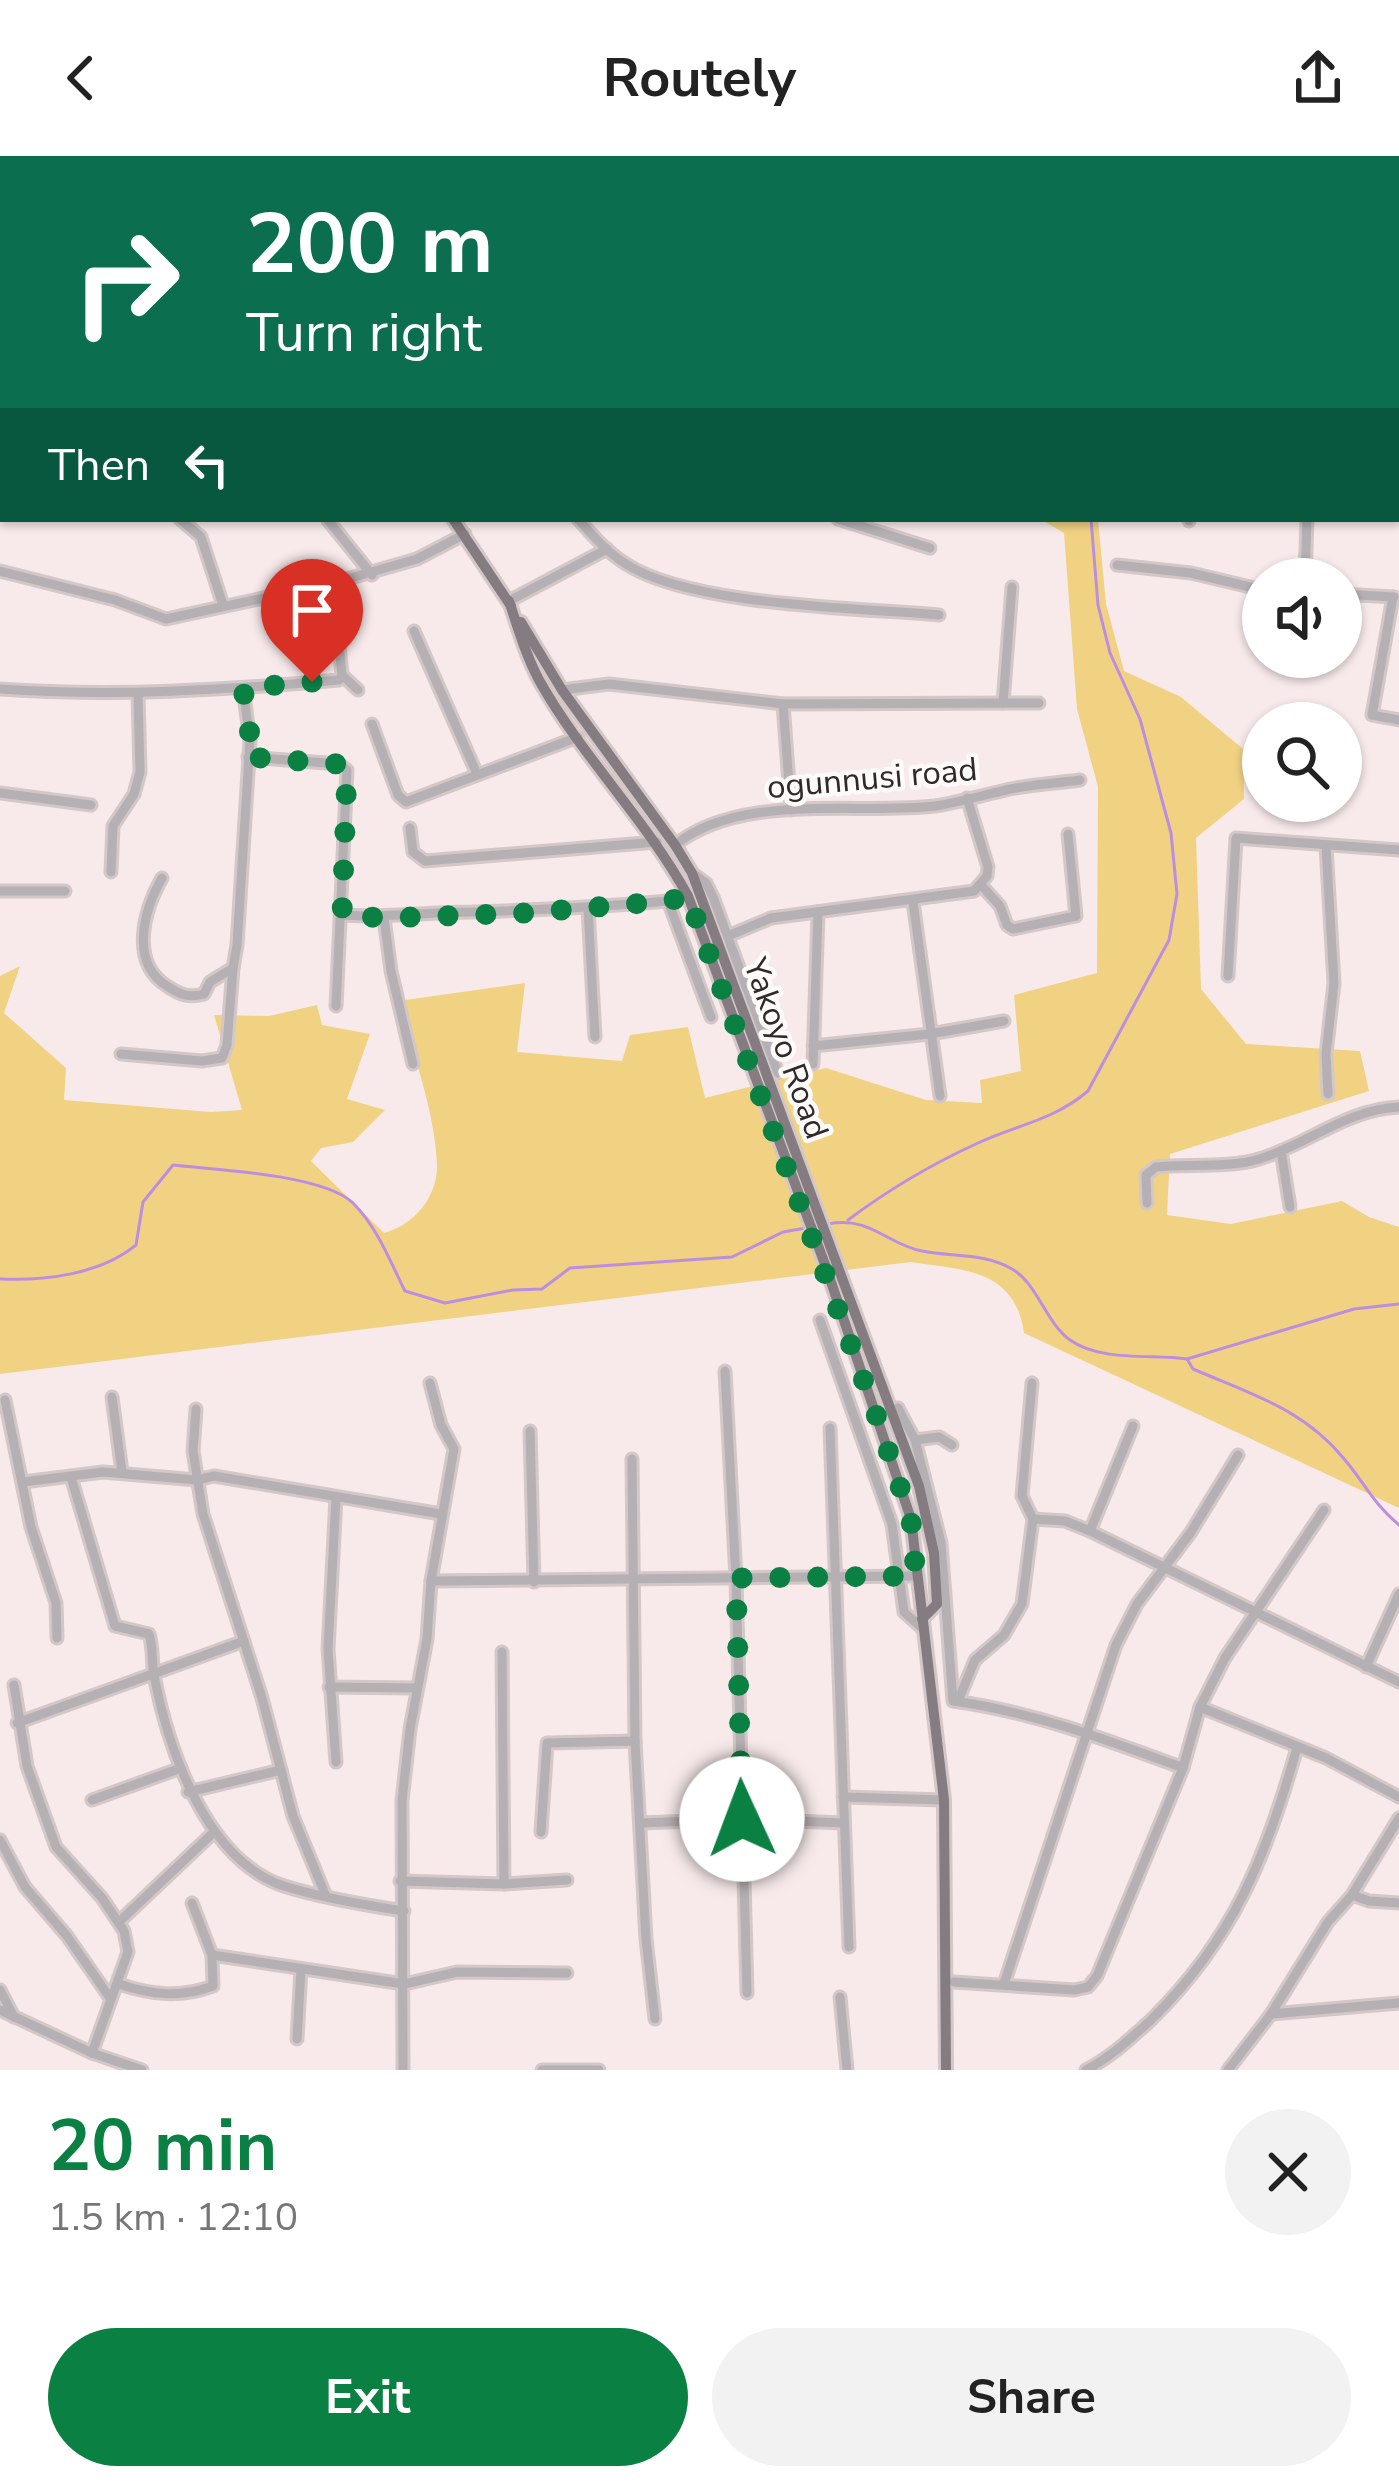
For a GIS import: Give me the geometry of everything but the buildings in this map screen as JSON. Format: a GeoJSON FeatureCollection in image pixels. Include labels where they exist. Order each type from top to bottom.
{"type":"FeatureCollection","features":[{"type":"Feature","properties":{"kind":"main road"},"geometry":{"type":"LineString","coordinates":[[455,522],[509,602],[538,679],[616,793],[657,842],[688,896],[728,986],[911,1520],[944,1800],[946,2070]]}},
{"type":"Feature","properties":{"kind":"main road","name":"Yakoyo Road"},"geometry":{"type":"LineString","coordinates":[[509,602],[562,691],[692,873],[728,986],[919,1486],[934,1553],[937,1604],[922,1624]]}},
{"type":"Feature","properties":{"kind":"street"},"geometry":{"type":"LineString","coordinates":[[184,522],[201,537],[223,605]]}},
{"type":"Feature","properties":{"kind":"street"},"geometry":{"type":"LineString","coordinates":[[329,522],[372,575]]}},
{"type":"Feature","properties":{"kind":"street"},"geometry":{"type":"LineString","coordinates":[[581,522],[628,566],[723,595],[939,615]]}},
{"type":"Feature","properties":{"kind":"street"},"geometry":{"type":"LineString","coordinates":[[848,522],[930,548]]}},
{"type":"Feature","properties":{"kind":"street"},"geometry":{"type":"LineString","coordinates":[[1306,558],[1307,522]]}},
{"type":"Feature","properties":{"kind":"street"},"geometry":{"type":"LineString","coordinates":[[0,571],[116,600],[166,619],[372,575],[417,559],[464,534]]}},
{"type":"Feature","properties":{"kind":"street"},"geometry":{"type":"LineString","coordinates":[[509,602],[608,549]]}},
{"type":"Feature","properties":{"kind":"street"},"geometry":{"type":"LineString","coordinates":[[1117,565],[1242,585]]}},
{"type":"Feature","properties":{"kind":"street"},"geometry":{"type":"LineString","coordinates":[[0,689],[138,694],[339,680],[333,583]]}},
{"type":"Feature","properties":{"kind":"street"},"geometry":{"type":"LineString","coordinates":[[1003,703],[1012,587]]}},
{"type":"Feature","properties":{"kind":"street"},"geometry":{"type":"LineString","coordinates":[[1362,595],[1396,597],[1372,715],[1399,720]]}},
{"type":"Feature","properties":{"kind":"street"},"geometry":{"type":"LineString","coordinates":[[414,631],[477,774]]}},
{"type":"Feature","properties":{"kind":"street"},"geometry":{"type":"LineString","coordinates":[[342,675],[358,691]]}},
{"type":"Feature","properties":{"kind":"street"},"geometry":{"type":"LineString","coordinates":[[562,691],[609,684],[783,704],[1039,703]]}},
{"type":"Feature","properties":{"kind":"street"},"geometry":{"type":"LineString","coordinates":[[121,1054],[202,1061],[222,1058],[227,1045],[250,735],[243,688]]}},
{"type":"Feature","properties":{"kind":"street"},"geometry":{"type":"LineString","coordinates":[[111,872],[113,826],[134,794],[140,772],[138,694]]}},
{"type":"Feature","properties":{"kind":"street"},"geometry":{"type":"LineString","coordinates":[[783,704],[791,810]]}},
{"type":"Feature","properties":{"kind":"street"},"geometry":{"type":"LineString","coordinates":[[372,724],[401,800],[412,801],[578,737]]}},
{"type":"Feature","properties":{"kind":"street"},"geometry":{"type":"LineString","coordinates":[[248,757],[339,764],[347,770],[336,1006]]}},
{"type":"Feature","properties":{"kind":"street","name":"ogunnusi road"},"geometry":{"type":"LineString","coordinates":[[675,844],[701,828],[791,810],[934,806],[1080,780]]}},
{"type":"Feature","properties":{"kind":"street"},"geometry":{"type":"LineString","coordinates":[[0,794],[91,805]]}},
{"type":"Feature","properties":{"kind":"street"},"geometry":{"type":"LineString","coordinates":[[728,936],[771,918],[966,895],[981,885],[988,867],[967,798]]}},
{"type":"Feature","properties":{"kind":"street"},"geometry":{"type":"LineString","coordinates":[[410,829],[413,853],[425,861],[657,842]]}},
{"type":"Feature","properties":{"kind":"street"},"geometry":{"type":"LineString","coordinates":[[981,885],[1013,929],[1076,916],[1068,834]]}},
{"type":"Feature","properties":{"kind":"street"},"geometry":{"type":"LineString","coordinates":[[1228,976],[1236,838],[1399,850]]}},
{"type":"Feature","properties":{"kind":"street"},"geometry":{"type":"LineString","coordinates":[[1326,846],[1334,983],[1328,1094]]}},
{"type":"Feature","properties":{"kind":"street"},"geometry":{"type":"LineString","coordinates":[[692,873],[706,883],[778,1073]]}},
{"type":"Feature","properties":{"kind":"street"},"geometry":{"type":"LineString","coordinates":[[162,878],[148,907],[143,947],[153,976],[185,996],[196,997],[233,968]]}},
{"type":"Feature","properties":{"kind":"street"},"geometry":{"type":"LineString","coordinates":[[0,891],[65,891]]}},
{"type":"Feature","properties":{"kind":"street"},"geometry":{"type":"LineString","coordinates":[[342,915],[384,918],[589,908],[688,896]]}},
{"type":"Feature","properties":{"kind":"street"},"geometry":{"type":"LineString","coordinates":[[668,901],[711,1017]]}},
{"type":"Feature","properties":{"kind":"street"},"geometry":{"type":"LineString","coordinates":[[913,902],[940,1096]]}},
{"type":"Feature","properties":{"kind":"street"},"geometry":{"type":"LineString","coordinates":[[589,908],[596,1037]]}},
{"type":"Feature","properties":{"kind":"street"},"geometry":{"type":"LineString","coordinates":[[813,1064],[818,912]]}},
{"type":"Feature","properties":{"kind":"street"},"geometry":{"type":"LineString","coordinates":[[384,918],[413,1064]]}},
{"type":"Feature","properties":{"kind":"street"},"geometry":{"type":"LineString","coordinates":[[814,1046],[1004,1021]]}},
{"type":"Feature","properties":{"kind":"street"},"geometry":{"type":"LineString","coordinates":[[1147,1203],[1146,1175],[1156,1167],[1246,1162],[1360,1114],[1399,1108]]}},
{"type":"Feature","properties":{"kind":"street"},"geometry":{"type":"LineString","coordinates":[[1281,1151],[1290,1207]]}},
{"type":"Feature","properties":{"kind":"street"},"geometry":{"type":"LineString","coordinates":[[820,1319],[892,1524],[904,1612],[922,1624]]}},
{"type":"Feature","properties":{"kind":"street"},"geometry":{"type":"LineString","coordinates":[[725,1371],[736,1578],[747,1994]]}},
{"type":"Feature","properties":{"kind":"street"},"geometry":{"type":"LineString","coordinates":[[403,2070],[402,1801],[454,1450],[441,1425],[430,1383]]}},
{"type":"Feature","properties":{"kind":"street"},"geometry":{"type":"LineString","coordinates":[[958,1701],[975,1660],[1004,1635],[1022,1604],[1033,1519],[1022,1496],[1032,1383]]}},
{"type":"Feature","properties":{"kind":"street"},"geometry":{"type":"LineString","coordinates":[[112,1396],[122,1472]]}},
{"type":"Feature","properties":{"kind":"street"},"geometry":{"type":"LineString","coordinates":[[5,1400],[31,1527],[56,1603],[57,1638]]}},
{"type":"Feature","properties":{"kind":"street"},"geometry":{"type":"LineString","coordinates":[[898,1408],[915,1440],[941,1543],[952,1699],[1008,1708],[1184,1768]]}},
{"type":"Feature","properties":{"kind":"street"},"geometry":{"type":"LineString","coordinates":[[196,1409],[193,1451],[216,1560],[293,1816],[326,1894]]}},
{"type":"Feature","properties":{"kind":"street"},"geometry":{"type":"LineString","coordinates":[[1090,1532],[1133,1426]]}},
{"type":"Feature","properties":{"kind":"street"},"geometry":{"type":"LineString","coordinates":[[830,1427],[849,1947]]}},
{"type":"Feature","properties":{"kind":"street"},"geometry":{"type":"LineString","coordinates":[[530,1431],[534,1582]]}},
{"type":"Feature","properties":{"kind":"street"},"geometry":{"type":"LineString","coordinates":[[915,1440],[939,1437],[952,1445]]}},
{"type":"Feature","properties":{"kind":"street"},"geometry":{"type":"LineString","coordinates":[[1004,1984],[1116,1646],[1137,1604],[1191,1532],[1238,1455]]}},
{"type":"Feature","properties":{"kind":"street"},"geometry":{"type":"LineString","coordinates":[[632,1459],[637,1578],[635,1741],[655,2019]]}},
{"type":"Feature","properties":{"kind":"street"},"geometry":{"type":"LineString","coordinates":[[23,1482],[122,1472],[197,1480],[221,1477],[441,1514]]}},
{"type":"Feature","properties":{"kind":"street"},"geometry":{"type":"LineString","coordinates":[[71,1477],[115,1626],[149,1634],[154,1677],[188,1792],[214,1832],[280,1885],[404,1911]]}},
{"type":"Feature","properties":{"kind":"street"},"geometry":{"type":"LineString","coordinates":[[336,1498],[329,1584],[329,1687],[336,1762]]}},
{"type":"Feature","properties":{"kind":"street"},"geometry":{"type":"LineString","coordinates":[[954,1982],[1074,1990],[1088,1987],[1097,1976],[1184,1768],[1200,1707],[1254,1612],[1324,1510]]}},
{"type":"Feature","properties":{"kind":"street"},"geometry":{"type":"LineString","coordinates":[[1033,1519],[1065,1521],[1090,1532],[1399,1682]]}},
{"type":"Feature","properties":{"kind":"street"},"geometry":{"type":"LineString","coordinates":[[431,1581],[916,1576]]}},
{"type":"Feature","properties":{"kind":"street"},"geometry":{"type":"LineString","coordinates":[[1366,1667],[1399,1594]]}},
{"type":"Feature","properties":{"kind":"street"},"geometry":{"type":"LineString","coordinates":[[17,1723],[244,1641]]}},
{"type":"Feature","properties":{"kind":"street"},"geometry":{"type":"LineString","coordinates":[[502,1652],[504,1884]]}},
{"type":"Feature","properties":{"kind":"street"},"geometry":{"type":"LineString","coordinates":[[14,1684],[17,1723],[34,1792],[56,1847],[120,1922],[128,1952],[92,2053]]}},
{"type":"Feature","properties":{"kind":"street"},"geometry":{"type":"LineString","coordinates":[[329,1687],[416,1688]]}},
{"type":"Feature","properties":{"kind":"street"},"geometry":{"type":"LineString","coordinates":[[1200,1707],[1327,1758],[1399,1797]]}},
{"type":"Feature","properties":{"kind":"street"},"geometry":{"type":"LineString","coordinates":[[541,1832],[547,1743],[635,1741]]}},
{"type":"Feature","properties":{"kind":"street"},"geometry":{"type":"LineString","coordinates":[[1086,2070],[1107,2059],[1194,1978],[1246,1893],[1297,1748]]}},
{"type":"Feature","properties":{"kind":"street"},"geometry":{"type":"LineString","coordinates":[[92,1801],[181,1768]]}},
{"type":"Feature","properties":{"kind":"street"},"geometry":{"type":"LineString","coordinates":[[188,1792],[281,1770]]}},
{"type":"Feature","properties":{"kind":"street"},"geometry":{"type":"LineString","coordinates":[[843,1797],[944,1800]]}},
{"type":"Feature","properties":{"kind":"street"},"geometry":{"type":"LineString","coordinates":[[1228,2070],[1271,2014],[1328,1922],[1352,1895],[1399,1818]]}},
{"type":"Feature","properties":{"kind":"street"},"geometry":{"type":"LineString","coordinates":[[640,1823],[742,1819],[844,1823]]}},
{"type":"Feature","properties":{"kind":"street"},"geometry":{"type":"LineString","coordinates":[[120,1922],[214,1832]]}},
{"type":"Feature","properties":{"kind":"street"},"geometry":{"type":"LineString","coordinates":[[0,1840],[25,1887],[68,1936],[110,1998]]}},
{"type":"Feature","properties":{"kind":"street"},"geometry":{"type":"LineString","coordinates":[[400,1881],[504,1884],[567,1880]]}},
{"type":"Feature","properties":{"kind":"street"},"geometry":{"type":"LineString","coordinates":[[1352,1895],[1399,1903]]}},
{"type":"Feature","properties":{"kind":"street"},"geometry":{"type":"LineString","coordinates":[[119,1984],[146,1992],[193,1994],[213,1986],[212,1955],[192,1903]]}},
{"type":"Feature","properties":{"kind":"street"},"geometry":{"type":"LineString","coordinates":[[212,1955],[404,1984],[458,1972],[567,1973]]}},
{"type":"Feature","properties":{"kind":"street"},"geometry":{"type":"LineString","coordinates":[[296,2039],[301,1969]]}},
{"type":"Feature","properties":{"kind":"street"},"geometry":{"type":"LineString","coordinates":[[0,1990],[14,2017]]}},
{"type":"Feature","properties":{"kind":"street"},"geometry":{"type":"LineString","coordinates":[[840,1997],[848,2070]]}},
{"type":"Feature","properties":{"kind":"street"},"geometry":{"type":"LineString","coordinates":[[1271,2014],[1399,2002]]}},
{"type":"Feature","properties":{"kind":"street"},"geometry":{"type":"LineString","coordinates":[[0,2009],[92,2053],[142,2070]]}},
{"type":"Feature","properties":{"kind":"street"},"geometry":{"type":"LineString","coordinates":[[542,2070],[599,2070]]}},
{"type":"Feature","properties":{"kind":"shaded area"},"geometry":{"type":"Polygon","coordinates":[[[1045,522],[1098,522],[1106,604],[1124,671],[1181,697],[1242,748],[1242,801],[1196,838],[1201,989],[1246,1044],[1360,1051],[1369,1091],[1170,1154],[1167,1215],[1231,1224],[1342,1201],[1399,1227],[1399,1508],[1024,1333],[1010,1296],[984,1276],[911,1262],[0,1374],[0,976],[20,966],[4,1013],[66,1068],[64,1100],[211,1112],[242,1110],[214,1015],[269,1016],[317,1005],[322,1025],[370,1034],[347,1099],[385,1110],[353,1142],[321,1148],[311,1161],[384,1233],[405,1224],[422,1208],[433,1188],[437,1165],[428,1104],[398,1001],[525,983],[517,1052],[622,1061],[630,1035],[688,1027],[705,1098],[826,1068],[926,1100],[982,1103],[980,1080],[1021,1071],[1014,995],[1097,973],[1098,787],[1077,709],[1064,533],[1045,522]]]}},
{"type":"Feature","properties":{"kind":"waterway"},"geometry":{"type":"LineString","coordinates":[[848,1220],[944,1160],[1049,1115],[1088,1091],[1169,940],[1177,894],[1171,833],[1140,719],[1110,653],[1098,605],[1091,522]]}},
{"type":"Feature","properties":{"kind":"waterway"},"geometry":{"type":"LineString","coordinates":[[0,1279],[72,1274],[122,1255],[136,1245],[143,1202],[173,1165],[268,1175],[338,1193],[369,1223],[405,1291],[445,1303],[542,1289],[570,1268],[732,1257],[783,1232],[806,1228]]}},
{"type":"Feature","properties":{"kind":"waterway"},"geometry":{"type":"LineString","coordinates":[[828,1224],[856,1224],[909,1248],[1002,1264],[1021,1275],[1054,1324],[1082,1347],[1111,1354],[1187,1359],[1193,1369],[1294,1415],[1329,1442],[1399,1525]]}},
{"type":"Feature","properties":{"kind":"waterway"},"geometry":{"type":"LineString","coordinates":[[1187,1359],[1354,1309],[1399,1304]]}},
{"type":"Feature","properties":{"kind":"route"},"geometry":{"type":"LineString","coordinates":[[312,682],[243,688],[248,757],[339,764],[347,770],[342,915],[526,913],[688,896],[826,1268],[911,1520],[915,1546],[916,1576],[736,1578],[742,1819]]}}]}
